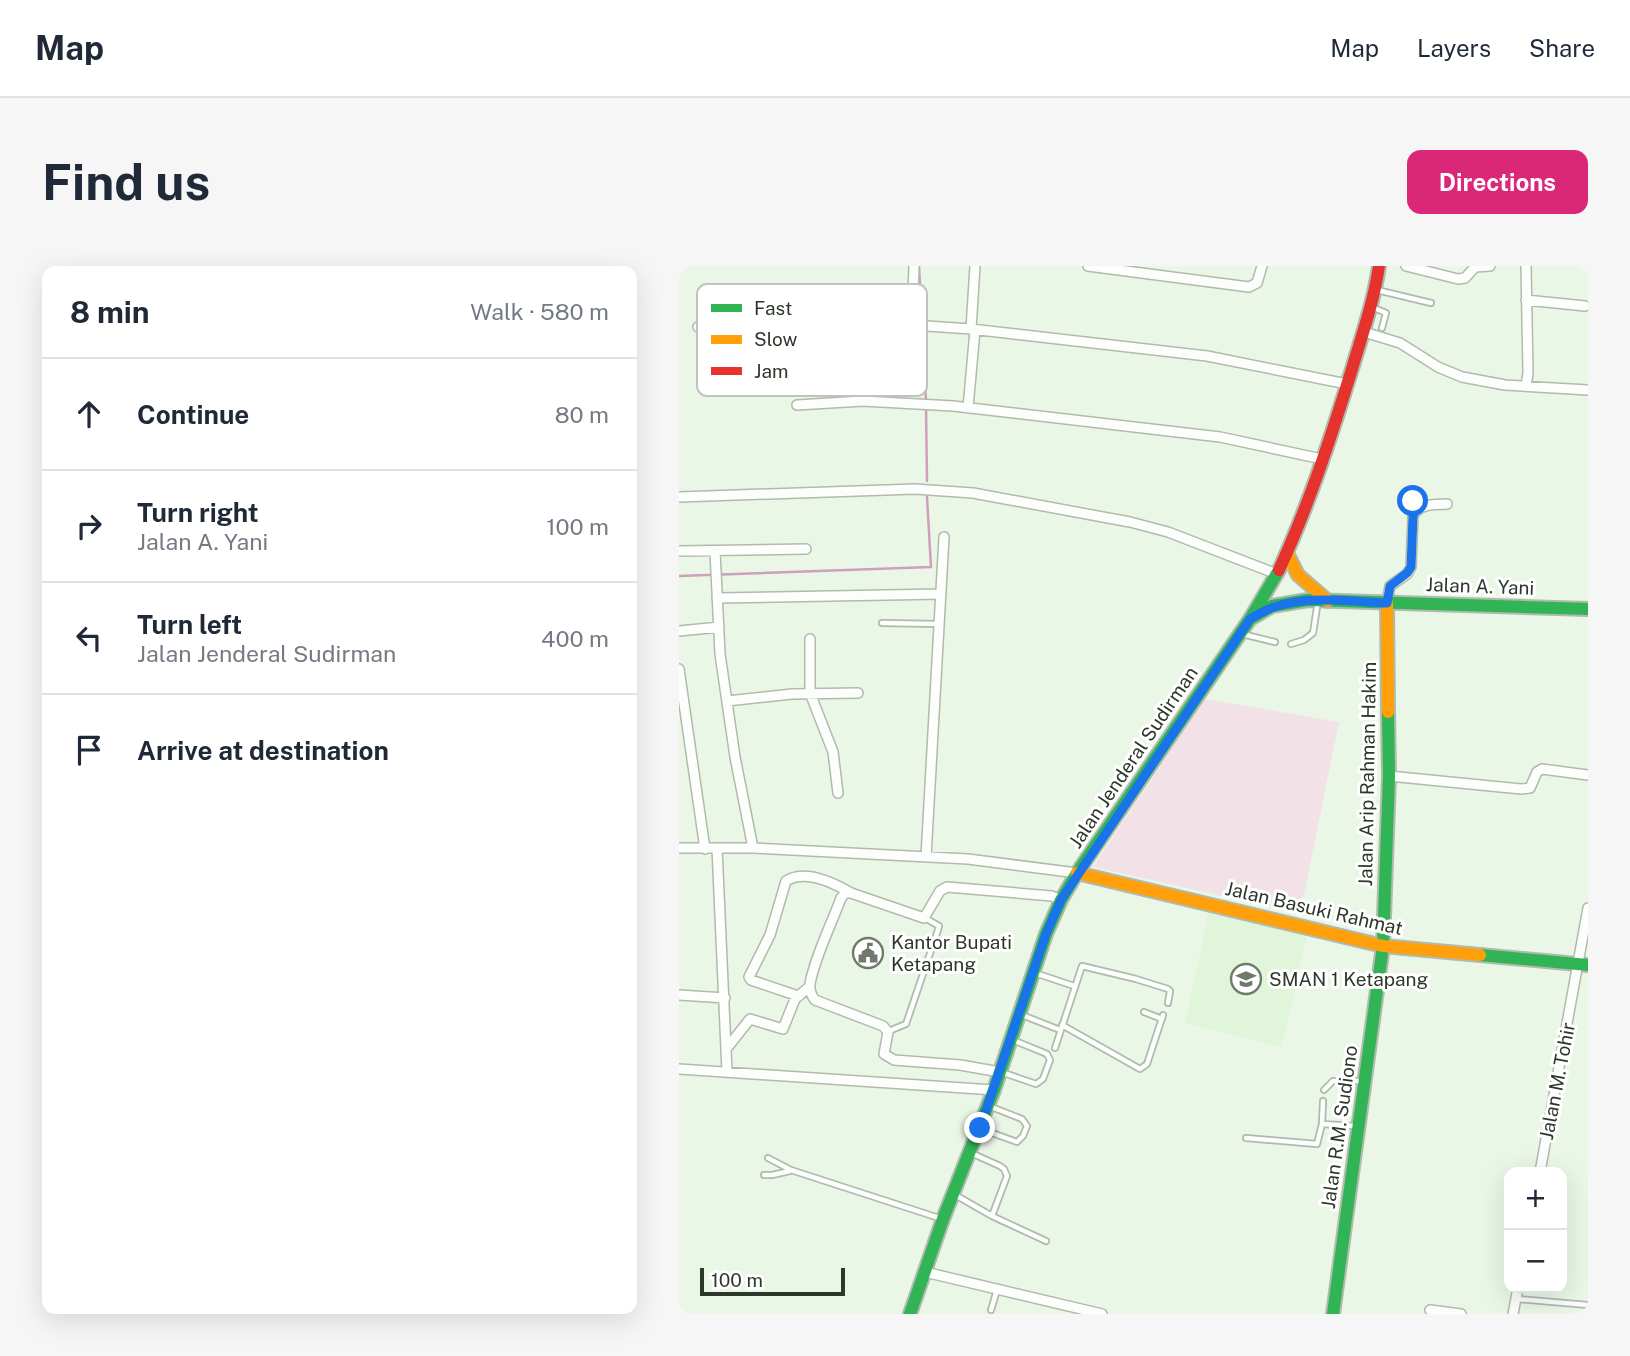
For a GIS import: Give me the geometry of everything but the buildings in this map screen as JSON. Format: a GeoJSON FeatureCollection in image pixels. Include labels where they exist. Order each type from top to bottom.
{"type":"FeatureCollection","features":[{"type":"Feature","properties":{"kind":"street"},"geometry":{"type":"LineString","coordinates":[[913,284],[914,266]]}},
{"type":"Feature","properties":{"kind":"street"},"geometry":{"type":"LineString","coordinates":[[968,408],[975,266]]}},
{"type":"Feature","properties":{"kind":"street"},"geometry":{"type":"LineString","coordinates":[[1088,266],[1249,287],[1257,283],[1262,266]]}},
{"type":"Feature","properties":{"kind":"street","name":"Jalan Jenderal Sudirman"},"geometry":{"type":"LineString","coordinates":[[910,1314],[943,1219],[1012,1040],[1046,934],[1061,900],[1250,619],[1287,553],[1322,459],[1364,332],[1376,289],[1379,266]]}},
{"type":"Feature","properties":{"kind":"street"},"geometry":{"type":"LineString","coordinates":[[1406,266],[1458,279],[1465,278],[1475,267],[1490,266]]}},
{"type":"Feature","properties":{"kind":"street"},"geometry":{"type":"LineString","coordinates":[[1526,266],[1526,386]]}},
{"type":"Feature","properties":{"kind":"street"},"geometry":{"type":"LineString","coordinates":[[1526,300],[1585,306]]}},
{"type":"Feature","properties":{"kind":"street"},"geometry":{"type":"LineString","coordinates":[[927,326],[1206,356],[1347,384]]}},
{"type":"Feature","properties":{"kind":"street"},"geometry":{"type":"LineString","coordinates":[[1364,332],[1400,343],[1438,367],[1461,377],[1526,386],[1588,390]]}},
{"type":"Feature","properties":{"kind":"street"},"geometry":{"type":"LineString","coordinates":[[797,405],[863,401],[968,408],[1220,437],[1322,459]]}},
{"type":"Feature","properties":{"kind":"street"},"geometry":{"type":"LineString","coordinates":[[679,497],[915,489],[973,493],[1130,522],[1168,532],[1277,574]]}},
{"type":"Feature","properties":{"kind":"street"},"geometry":{"type":"LineString","coordinates":[[1407,493],[1416,510]]}},
{"type":"Feature","properties":{"kind":"street"},"geometry":{"type":"LineString","coordinates":[[1387,603],[1390,586],[1411,567],[1413,516],[1416,510],[1423,506],[1447,504]]}},
{"type":"Feature","properties":{"kind":"street"},"geometry":{"type":"LineString","coordinates":[[926,857],[944,537]]}},
{"type":"Feature","properties":{"kind":"street"},"geometry":{"type":"LineString","coordinates":[[679,551],[806,549]]}},
{"type":"Feature","properties":{"kind":"street"},"geometry":{"type":"LineString","coordinates":[[715,551],[727,701],[753,848]]}},
{"type":"Feature","properties":{"kind":"street"},"geometry":{"type":"LineString","coordinates":[[1287,553],[1296,574],[1323,600]]}},
{"type":"Feature","properties":{"kind":"street"},"geometry":{"type":"LineString","coordinates":[[717,597],[941,594]]}},
{"type":"Feature","properties":{"kind":"street","name":"Jalan A. Yani"},"geometry":{"type":"LineString","coordinates":[[1250,619],[1282,603],[1323,600],[1588,609]]}},
{"type":"Feature","properties":{"kind":"street","name":"Jalan Arip Rahman Hakim"},"geometry":{"type":"LineString","coordinates":[[1383,946],[1389,776],[1387,603]]}},
{"type":"Feature","properties":{"kind":"street"},"geometry":{"type":"LineString","coordinates":[[679,631],[719,627]]}},
{"type":"Feature","properties":{"kind":"street"},"geometry":{"type":"LineString","coordinates":[[810,639],[810,693],[833,752],[838,793]]}},
{"type":"Feature","properties":{"kind":"street"},"geometry":{"type":"LineString","coordinates":[[679,669],[705,849]]}},
{"type":"Feature","properties":{"kind":"street"},"geometry":{"type":"LineString","coordinates":[[727,701],[810,693],[858,693]]}},
{"type":"Feature","properties":{"kind":"street"},"geometry":{"type":"LineString","coordinates":[[1389,776],[1521,789],[1530,788],[1540,769],[1588,775]]}},
{"type":"Feature","properties":{"kind":"street"},"geometry":{"type":"LineString","coordinates":[[679,848],[753,848],[926,857],[1013,863],[1077,873]]}},
{"type":"Feature","properties":{"kind":"street"},"geometry":{"type":"LineString","coordinates":[[717,849],[727,1072]]}},
{"type":"Feature","properties":{"kind":"street","name":"Jalan Basuki Rahmat"},"geometry":{"type":"LineString","coordinates":[[1077,873],[1383,946],[1583,964]]}},
{"type":"Feature","properties":{"kind":"street"},"geometry":{"type":"LineString","coordinates":[[798,996],[749,977],[770,935],[786,881],[793,877],[833,883],[851,893],[924,918],[940,891],[947,887],[1052,896],[1061,900]]}},
{"type":"Feature","properties":{"kind":"street"},"geometry":{"type":"LineString","coordinates":[[726,1049],[750,1019],[783,1030],[798,996],[809,987],[841,898],[845,893],[851,893]]}},
{"type":"Feature","properties":{"kind":"street","name":"Jalan M. Tohir"},"geometry":{"type":"LineString","coordinates":[[1541,1167],[1583,964],[1588,908]]}},
{"type":"Feature","properties":{"kind":"street","name":"Jalan R.M. Sudiono"},"geometry":{"type":"LineString","coordinates":[[1333,1314],[1383,946]]}},
{"type":"Feature","properties":{"kind":"street"},"geometry":{"type":"LineString","coordinates":[[809,987],[815,1000],[883,1026],[888,1032],[884,1054],[894,1060],[960,1065],[1000,1072]]}},
{"type":"Feature","properties":{"kind":"street"},"geometry":{"type":"LineString","coordinates":[[679,995],[725,998]]}},
{"type":"Feature","properties":{"kind":"street"},"geometry":{"type":"LineString","coordinates":[[679,1069],[994,1090]]}},
{"type":"Feature","properties":{"kind":"street"},"geometry":{"type":"LineString","coordinates":[[925,1272],[1103,1314]]}},
{"type":"Feature","properties":{"kind":"street"},"geometry":{"type":"LineString","coordinates":[[1513,1314],[1517,1293]]}},
{"type":"Feature","properties":{"kind":"street"},"geometry":{"type":"LineString","coordinates":[[1430,1310],[1461,1314]]}},
{"type":"Feature","properties":{"kind":"lane"},"geometry":{"type":"LineString","coordinates":[[1376,289],[1431,303]]}},
{"type":"Feature","properties":{"kind":"lane"},"geometry":{"type":"LineString","coordinates":[[1371,306],[1386,313],[1382,328]]}},
{"type":"Feature","properties":{"kind":"lane"},"geometry":{"type":"LineString","coordinates":[[1291,644],[1304,640],[1313,633],[1323,600]]}},
{"type":"Feature","properties":{"kind":"lane"},"geometry":{"type":"LineString","coordinates":[[882,623],[939,624]]}},
{"type":"Feature","properties":{"kind":"lane"},"geometry":{"type":"LineString","coordinates":[[1240,633],[1275,642]]}},
{"type":"Feature","properties":{"kind":"lane"},"geometry":{"type":"LineString","coordinates":[[888,1032],[906,1024],[939,930],[939,926],[924,918]]}},
{"type":"Feature","properties":{"kind":"lane"},"geometry":{"type":"LineString","coordinates":[[1055,1048],[1080,968],[1087,966],[1168,989],[1168,1003]]}},
{"type":"Feature","properties":{"kind":"lane"},"geometry":{"type":"LineString","coordinates":[[1033,972],[1074,986]]}},
{"type":"Feature","properties":{"kind":"lane"},"geometry":{"type":"LineString","coordinates":[[1020,1014],[1061,1028],[1140,1069],[1147,1064],[1163,1017],[1144,1012]]}},
{"type":"Feature","properties":{"kind":"lane"},"geometry":{"type":"LineString","coordinates":[[1000,1072],[1036,1084],[1042,1079],[1050,1060],[1047,1054],[1012,1040]]}},
{"type":"Feature","properties":{"kind":"lane"},"geometry":{"type":"LineString","coordinates":[[1324,1090],[1333,1082],[1365,1081]]}},
{"type":"Feature","properties":{"kind":"lane"},"geometry":{"type":"LineString","coordinates":[[1245,1138],[1317,1144],[1322,1124],[1323,1101]]}},
{"type":"Feature","properties":{"kind":"lane"},"geometry":{"type":"LineString","coordinates":[[980,1128],[1017,1142],[1027,1126],[1022,1119],[988,1106]]}},
{"type":"Feature","properties":{"kind":"lane"},"geometry":{"type":"LineString","coordinates":[[1322,1124],[1357,1126]]}},
{"type":"Feature","properties":{"kind":"lane"},"geometry":{"type":"LineString","coordinates":[[970,1152],[1000,1166],[1007,1173],[992,1216]]}},
{"type":"Feature","properties":{"kind":"lane"},"geometry":{"type":"LineString","coordinates":[[768,1158],[791,1170],[943,1219]]}},
{"type":"Feature","properties":{"kind":"lane"},"geometry":{"type":"LineString","coordinates":[[764,1175],[791,1170]]}},
{"type":"Feature","properties":{"kind":"lane"},"geometry":{"type":"LineString","coordinates":[[953,1194],[992,1216],[1047,1241]]}},
{"type":"Feature","properties":{"kind":"lane"},"geometry":{"type":"LineString","coordinates":[[991,1310],[997,1289]]}},
{"type":"Feature","properties":{"kind":"lane"},"geometry":{"type":"LineString","coordinates":[[1516,1299],[1588,1305]]}},
{"type":"Feature","properties":{"kind":"shaded area"},"geometry":{"type":"Polygon","coordinates":[[[1205,699],[1339,722],[1305,890],[1297,913],[1093,867],[1205,699]]]}},
{"type":"Feature","properties":{"kind":"shaded area","name":"SMAN 1 Ketapang"},"geometry":{"type":"Polygon","coordinates":[[[1209,912],[1307,935],[1282,1047],[1185,1023],[1209,912]]]}},
{"type":"Feature","properties":{"kind":"waterway"},"geometry":{"type":"LineString","coordinates":[[919,266],[920,284]]}},
{"type":"Feature","properties":{"kind":"waterway"},"geometry":{"type":"LineString","coordinates":[[926,396],[926,401]]}},
{"type":"Feature","properties":{"kind":"waterway"},"geometry":{"type":"LineString","coordinates":[[926,407],[927,481]]}},
{"type":"Feature","properties":{"kind":"waterway"},"geometry":{"type":"LineString","coordinates":[[679,576],[931,567],[927,497]]}},
{"type":"Feature","properties":{"kind":"traffic: fast"},"geometry":{"type":"LineString","coordinates":[[910,1314],[943,1219],[994,1090],[1046,934],[1061,900],[1250,619],[1279,570]]}},
{"type":"Feature","properties":{"kind":"traffic: fast"},"geometry":{"type":"LineString","coordinates":[[1250,619],[1272,606],[1308,600],[1588,609]]}},
{"type":"Feature","properties":{"kind":"traffic: fast"},"geometry":{"type":"LineString","coordinates":[[1333,1314],[1383,946],[1389,776],[1388,712]]}},
{"type":"Feature","properties":{"kind":"traffic: fast"},"geometry":{"type":"LineString","coordinates":[[1480,955],[1588,965]]}},
{"type":"Feature","properties":{"kind":"traffic: slow"},"geometry":{"type":"LineString","coordinates":[[1287,553],[1298,575],[1328,601]]}},
{"type":"Feature","properties":{"kind":"traffic: slow"},"geometry":{"type":"LineString","coordinates":[[1387,603],[1388,712]]}},
{"type":"Feature","properties":{"kind":"traffic: slow"},"geometry":{"type":"LineString","coordinates":[[1077,873],[1383,946],[1480,955]]}},
{"type":"Feature","properties":{"kind":"traffic: jam"},"geometry":{"type":"LineString","coordinates":[[1279,570],[1310,496],[1336,420],[1367,318],[1379,266]]}},
{"type":"Feature","properties":{"kind":"place","name":"Kantor Bupati Ketapang"},"geometry":{"type":"Point","coordinates":[868,953]}},
{"type":"Feature","properties":{"kind":"place","name":"SMAN 1 Ketapang"},"geometry":{"type":"Point","coordinates":[1246,979]}},
{"type":"Feature","properties":{"kind":"route"},"geometry":{"type":"LineString","coordinates":[[980,1128],[1046,934],[1061,900],[1250,619],[1272,606],[1297,601],[1387,603],[1390,586],[1411,567],[1413,516],[1416,510],[1413,501]]}}]}
